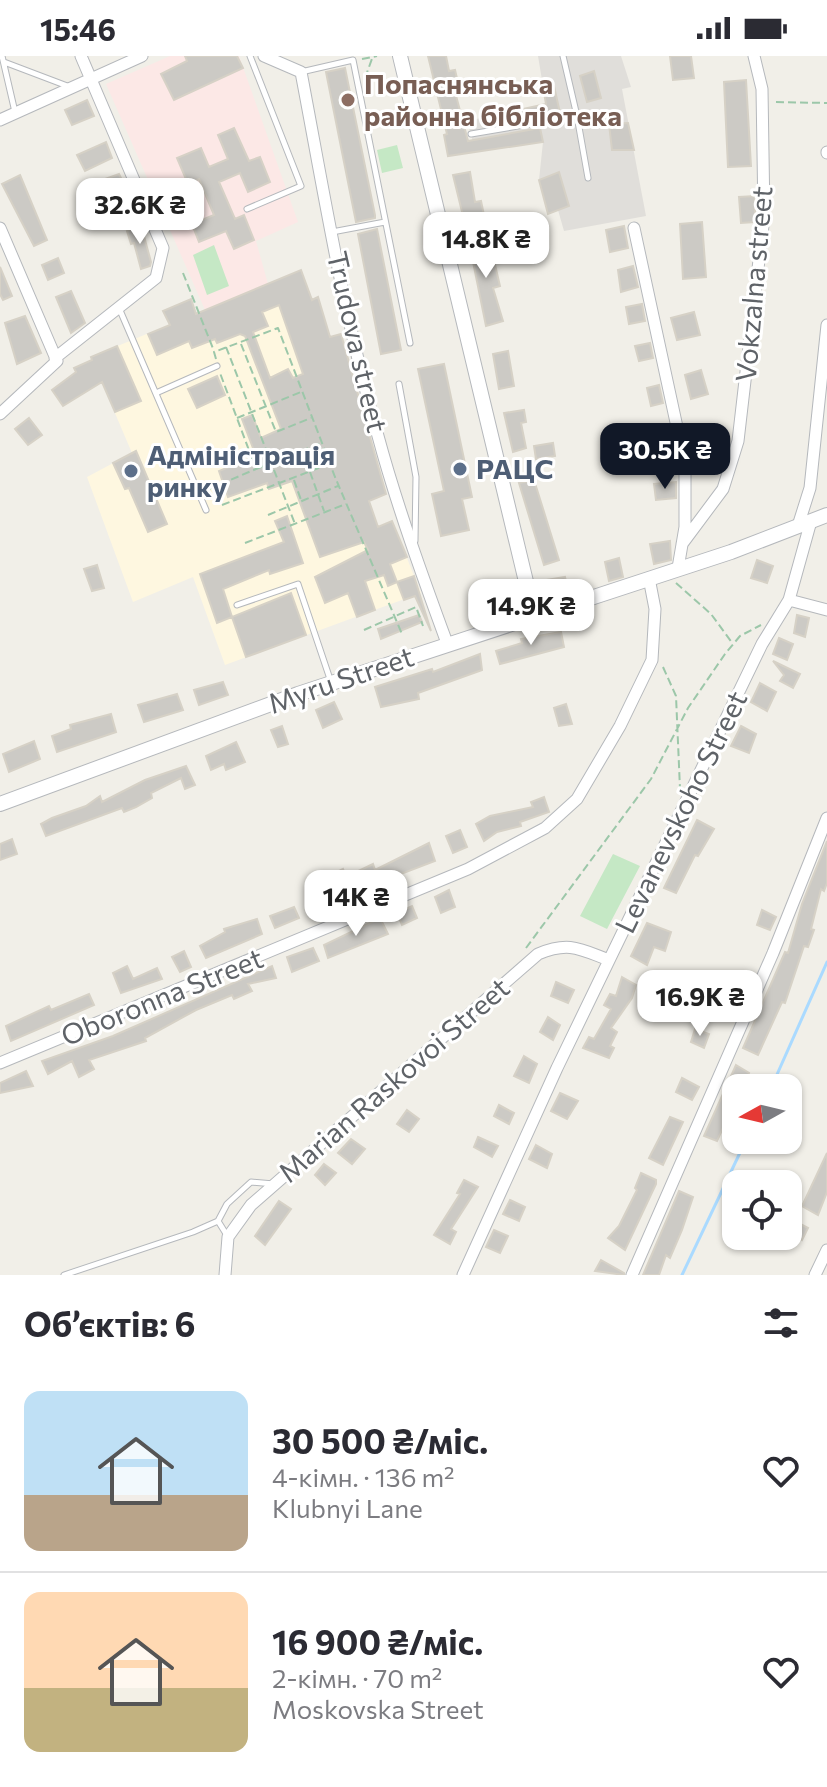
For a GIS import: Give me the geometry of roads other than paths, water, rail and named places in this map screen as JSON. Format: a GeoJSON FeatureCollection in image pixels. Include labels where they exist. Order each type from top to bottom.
{"type":"FeatureCollection","features":[{"type":"Feature","properties":{"kind":"street"},"geometry":{"type":"LineString","coordinates":[[0,414],[55,358],[156,278],[163,248],[81,56]]}},
{"type":"Feature","properties":{"kind":"street"},"geometry":{"type":"LineString","coordinates":[[0,120],[142,56]]}},
{"type":"Feature","properties":{"kind":"street"},"geometry":{"type":"LineString","coordinates":[[264,56],[301,72]]}},
{"type":"Feature","properties":{"kind":"street"},"geometry":{"type":"LineString","coordinates":[[400,56],[534,615]]}},
{"type":"Feature","properties":{"kind":"street","name":"Vokzalna street"},"geometry":{"type":"LineString","coordinates":[[682,544],[723,489],[738,441],[764,217],[763,103],[754,56]]}},
{"type":"Feature","properties":{"kind":"street","name":"Trudova street"},"geometry":{"type":"LineString","coordinates":[[301,72],[332,232],[377,433],[415,556],[447,643]]}},
{"type":"Feature","properties":{"kind":"street"},"geometry":{"type":"LineString","coordinates":[[0,228],[55,358]]}},
{"type":"Feature","properties":{"kind":"street"},"geometry":{"type":"LineString","coordinates":[[634,228],[685,464],[682,544],[677,576]]}},
{"type":"Feature","properties":{"kind":"street","name":"Levanevskoho Street"},"geometry":{"type":"LineString","coordinates":[[463,1275],[609,960],[789,600],[810,488],[827,325]]}},
{"type":"Feature","properties":{"kind":"street","name":"Myru Street"},"geometry":{"type":"LineString","coordinates":[[0,804],[447,643],[649,578],[677,576],[827,515]]}},
{"type":"Feature","properties":{"kind":"street","name":"Oboronna Street"},"geometry":{"type":"LineString","coordinates":[[0,1063],[468,869],[545,828],[577,799],[620,726],[652,660],[655,609],[649,578]]}},
{"type":"Feature","properties":{"kind":"street"},"geometry":{"type":"LineString","coordinates":[[789,600],[827,610]]}},
{"type":"Feature","properties":{"kind":"street"},"geometry":{"type":"LineString","coordinates":[[632,1275],[773,953],[827,818]]}},
{"type":"Feature","properties":{"kind":"street","name":"Marian Raskovoi Street"},"geometry":{"type":"LineString","coordinates":[[228,1237],[251,1205],[538,954],[558,946],[574,947],[609,960]]}},
{"type":"Feature","properties":{"kind":"street"},"geometry":{"type":"LineString","coordinates":[[225,1275],[228,1237]]}},
{"type":"Feature","properties":{"kind":"street"},"geometry":{"type":"LineString","coordinates":[[815,1275],[827,1250]]}},
{"type":"Feature","properties":{"kind":"lane"},"geometry":{"type":"LineString","coordinates":[[247,209],[301,186],[250,56]]}},
{"type":"Feature","properties":{"kind":"lane"},"geometry":{"type":"LineString","coordinates":[[563,56],[588,178]]}},
{"type":"Feature","properties":{"kind":"lane"},"geometry":{"type":"LineString","coordinates":[[3,59],[71,87]]}},
{"type":"Feature","properties":{"kind":"lane"},"geometry":{"type":"LineString","coordinates":[[3,59],[15,113]]}},
{"type":"Feature","properties":{"kind":"lane"},"geometry":{"type":"LineString","coordinates":[[301,72],[353,60],[410,343]]}},
{"type":"Feature","properties":{"kind":"lane"},"geometry":{"type":"LineString","coordinates":[[471,134],[577,116]]}},
{"type":"Feature","properties":{"kind":"lane"},"geometry":{"type":"LineString","coordinates":[[332,232],[385,222]]}},
{"type":"Feature","properties":{"kind":"lane"},"geometry":{"type":"LineString","coordinates":[[119,308],[206,510]]}},
{"type":"Feature","properties":{"kind":"lane"},"geometry":{"type":"LineString","coordinates":[[156,393],[217,366]]}},
{"type":"Feature","properties":{"kind":"lane"},"geometry":{"type":"LineString","coordinates":[[399,384],[416,477],[415,556]]}},
{"type":"Feature","properties":{"kind":"lane"},"geometry":{"type":"LineString","coordinates":[[237,605],[298,584],[331,683]]}},
{"type":"Feature","properties":{"kind":"lane"},"geometry":{"type":"LineString","coordinates":[[64,1275],[193,1232],[218,1221],[227,1204],[251,1182],[275,1184]]}},
{"type":"Feature","properties":{"kind":"lane"},"geometry":{"type":"LineString","coordinates":[[218,1221],[228,1237]]}},
{"type":"Feature","properties":{"kind":"waterway"},"geometry":{"type":"LineString","coordinates":[[777,1074],[827,962]]}},
{"type":"Feature","properties":{"kind":"waterway"},"geometry":{"type":"LineString","coordinates":[[682,1275],[739,1154]]}},
{"type":"Feature","properties":{"kind":"place","name":"Попаснянська районна бібліотека"},"geometry":{"type":"Point","coordinates":[348,100]}},
{"type":"Feature","properties":{"kind":"place","name":"РАЦС"},"geometry":{"type":"Point","coordinates":[460,469]}},
{"type":"Feature","properties":{"kind":"place","name":"Адміністрація ринку"},"geometry":{"type":"Point","coordinates":[131,471]}}]}
